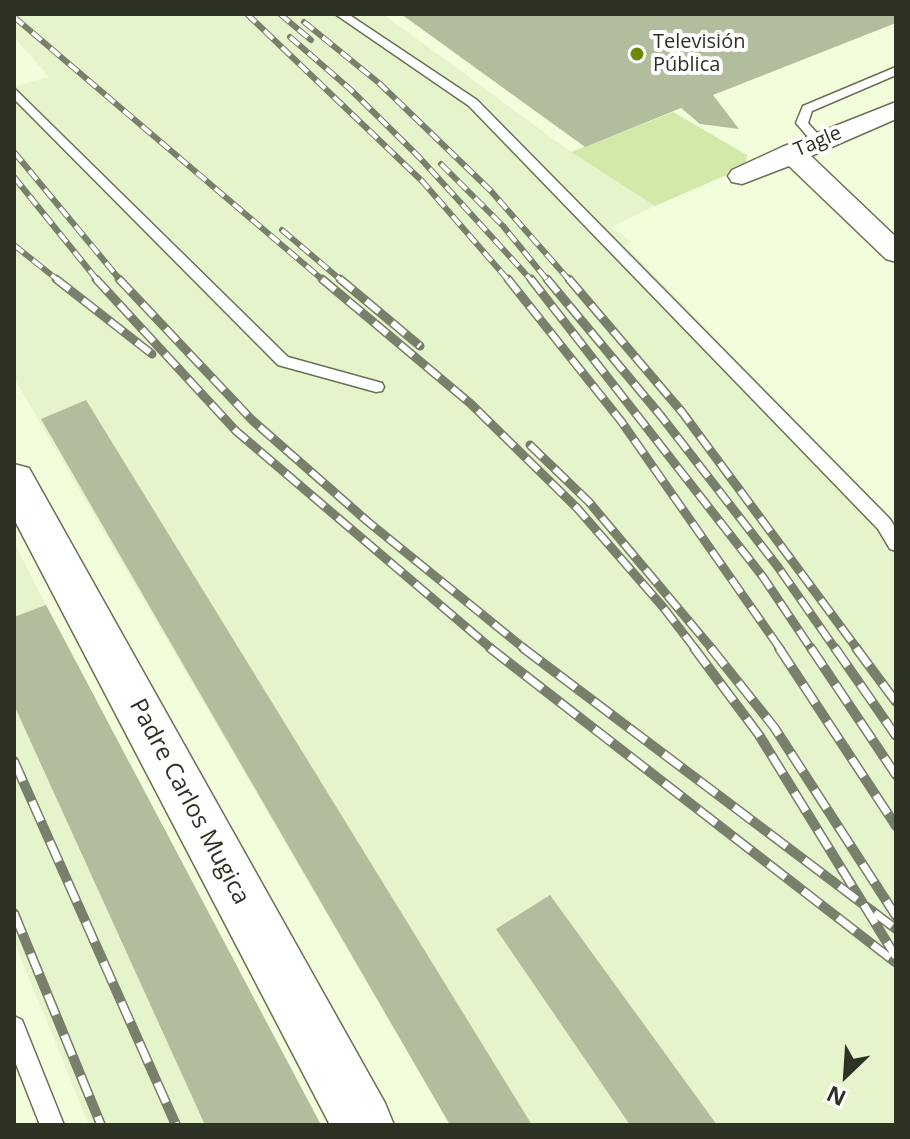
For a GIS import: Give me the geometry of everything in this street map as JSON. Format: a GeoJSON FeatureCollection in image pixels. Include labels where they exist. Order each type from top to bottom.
{"type":"FeatureCollection","features":[{"type":"Feature","properties":{"kind":"street","name":"Tagle"},"geometry":{"type":"LineString","coordinates":[[742,176],[896,110]]}},
{"type":"Feature","properties":{"kind":"street"},"geometry":{"type":"LineString","coordinates":[[792,153],[896,253]]}},
{"type":"Feature","properties":{"kind":"street","name":"Padre Carlos Mugica"},"geometry":{"type":"LineString","coordinates":[[14,479],[363,1125]]}},
{"type":"Feature","properties":{"kind":"lane"},"geometry":{"type":"LineString","coordinates":[[341,14],[473,103],[884,524],[896,544]]}},
{"type":"Feature","properties":{"kind":"lane"},"geometry":{"type":"LineString","coordinates":[[819,142],[802,123],[807,109],[896,71]]}},
{"type":"Feature","properties":{"kind":"lane"},"geometry":{"type":"LineString","coordinates":[[14,92],[283,361],[376,387]]}},
{"type":"Feature","properties":{"kind":"lane"},"geometry":{"type":"LineString","coordinates":[[14,1028],[52,1125]]}},
{"type":"Feature","properties":{"kind":"shaded area"},"geometry":{"type":"Polygon","coordinates":[[[14,14],[383,14],[571,152],[655,206],[611,227],[632,242],[626,246],[896,523],[896,1125],[450,1125],[14,378],[14,87],[49,77],[14,37],[14,14]]]}},
{"type":"Feature","properties":{"kind":"shaded area"},"geometry":{"type":"Polygon","coordinates":[[[673,112],[747,155],[745,167],[655,206],[571,152],[673,112]]]}},
{"type":"Feature","properties":{"kind":"shaded area"},"geometry":{"type":"Polygon","coordinates":[[[14,542],[321,1125],[89,1125],[14,941],[14,542]]]}},
{"type":"Feature","properties":{"kind":"building","name":"Televisión Pública"},"geometry":{"type":"Polygon","coordinates":[[[401,14],[896,14],[896,23],[713,95],[739,129],[700,124],[681,108],[585,147],[401,14]]]}},
{"type":"Feature","properties":{"kind":"building"},"geometry":{"type":"Polygon","coordinates":[[[86,400],[532,1125],[450,1125],[41,419],[86,400]]]}},
{"type":"Feature","properties":{"kind":"building"},"geometry":{"type":"Polygon","coordinates":[[[46,605],[321,1125],[205,1125],[14,705],[14,617],[46,605]]]}},
{"type":"Feature","properties":{"kind":"building"},"geometry":{"type":"Polygon","coordinates":[[[550,895],[717,1125],[630,1125],[496,929],[550,895]]]}},
{"type":"Feature","properties":{"kind":"railway"},"geometry":{"type":"LineString","coordinates":[[247,14],[422,181],[509,281]]}},
{"type":"Feature","properties":{"kind":"railway"},"geometry":{"type":"LineString","coordinates":[[280,14],[311,40]]}},
{"type":"Feature","properties":{"kind":"railway"},"geometry":{"type":"LineString","coordinates":[[14,17],[324,281]]}},
{"type":"Feature","properties":{"kind":"railway"},"geometry":{"type":"LineString","coordinates":[[304,22],[379,83],[490,190],[570,281]]}},
{"type":"Feature","properties":{"kind":"railway"},"geometry":{"type":"LineString","coordinates":[[290,37],[351,90],[419,157],[532,281]]}},
{"type":"Feature","properties":{"kind":"railway"},"geometry":{"type":"LineString","coordinates":[[14,152],[121,281]]}},
{"type":"Feature","properties":{"kind":"railway"},"geometry":{"type":"LineString","coordinates":[[441,164],[503,226],[548,281]]}},
{"type":"Feature","properties":{"kind":"railway"},"geometry":{"type":"LineString","coordinates":[[14,177],[98,281]]}},
{"type":"Feature","properties":{"kind":"railway"},"geometry":{"type":"LineString","coordinates":[[282,230],[342,281]]}},
{"type":"Feature","properties":{"kind":"railway"},"geometry":{"type":"LineString","coordinates":[[14,245],[59,281]]}},
{"type":"Feature","properties":{"kind":"railway"},"geometry":{"type":"LineString","coordinates":[[56,279],[152,354]]}},
{"type":"Feature","properties":{"kind":"railway"},"geometry":{"type":"LineString","coordinates":[[96,279],[236,431],[493,650]]}},
{"type":"Feature","properties":{"kind":"railway"},"geometry":{"type":"LineString","coordinates":[[119,279],[252,420],[367,521],[526,650]]}},
{"type":"Feature","properties":{"kind":"railway"},"geometry":{"type":"LineString","coordinates":[[322,279],[471,404],[577,508],[696,650]]}},
{"type":"Feature","properties":{"kind":"railway"},"geometry":{"type":"LineString","coordinates":[[340,279],[420,346]]}},
{"type":"Feature","properties":{"kind":"railway"},"geometry":{"type":"LineString","coordinates":[[508,279],[621,421],[781,650]]}},
{"type":"Feature","properties":{"kind":"railway"},"geometry":{"type":"LineString","coordinates":[[531,279],[763,577],[812,650]]}},
{"type":"Feature","properties":{"kind":"railway"},"geometry":{"type":"LineString","coordinates":[[547,279],[661,416],[778,567],[836,650]]}},
{"type":"Feature","properties":{"kind":"railway"},"geometry":{"type":"LineString","coordinates":[[569,279],[682,412],[858,650]]}},
{"type":"Feature","properties":{"kind":"railway"},"geometry":{"type":"LineString","coordinates":[[530,445],[589,502],[713,650]]}},
{"type":"Feature","properties":{"kind":"railway"},"geometry":{"type":"LineString","coordinates":[[490,648],[895,962]]}},
{"type":"Feature","properties":{"kind":"railway"},"geometry":{"type":"LineString","coordinates":[[523,648],[864,905]]}},
{"type":"Feature","properties":{"kind":"railway"},"geometry":{"type":"LineString","coordinates":[[694,648],[759,735],[864,905]]}},
{"type":"Feature","properties":{"kind":"railway"},"geometry":{"type":"LineString","coordinates":[[711,648],[774,727],[896,916]]}},
{"type":"Feature","properties":{"kind":"railway"},"geometry":{"type":"LineString","coordinates":[[779,648],[896,826]]}},
{"type":"Feature","properties":{"kind":"railway"},"geometry":{"type":"LineString","coordinates":[[811,648],[896,775]]}},
{"type":"Feature","properties":{"kind":"railway"},"geometry":{"type":"LineString","coordinates":[[835,648],[896,736]]}},
{"type":"Feature","properties":{"kind":"railway"},"geometry":{"type":"LineString","coordinates":[[856,648],[896,702]]}},
{"type":"Feature","properties":{"kind":"railway"},"geometry":{"type":"LineString","coordinates":[[14,761],[176,1125]]}},
{"type":"Feature","properties":{"kind":"railway"},"geometry":{"type":"LineString","coordinates":[[864,905],[896,929]]}},
{"type":"Feature","properties":{"kind":"railway"},"geometry":{"type":"LineString","coordinates":[[864,905],[896,957]]}},
{"type":"Feature","properties":{"kind":"railway"},"geometry":{"type":"LineString","coordinates":[[14,913],[101,1125]]}},
{"type":"Feature","properties":{"kind":"place","name":"Televisión Pública"},"geometry":{"type":"Point","coordinates":[637,54]}}]}
